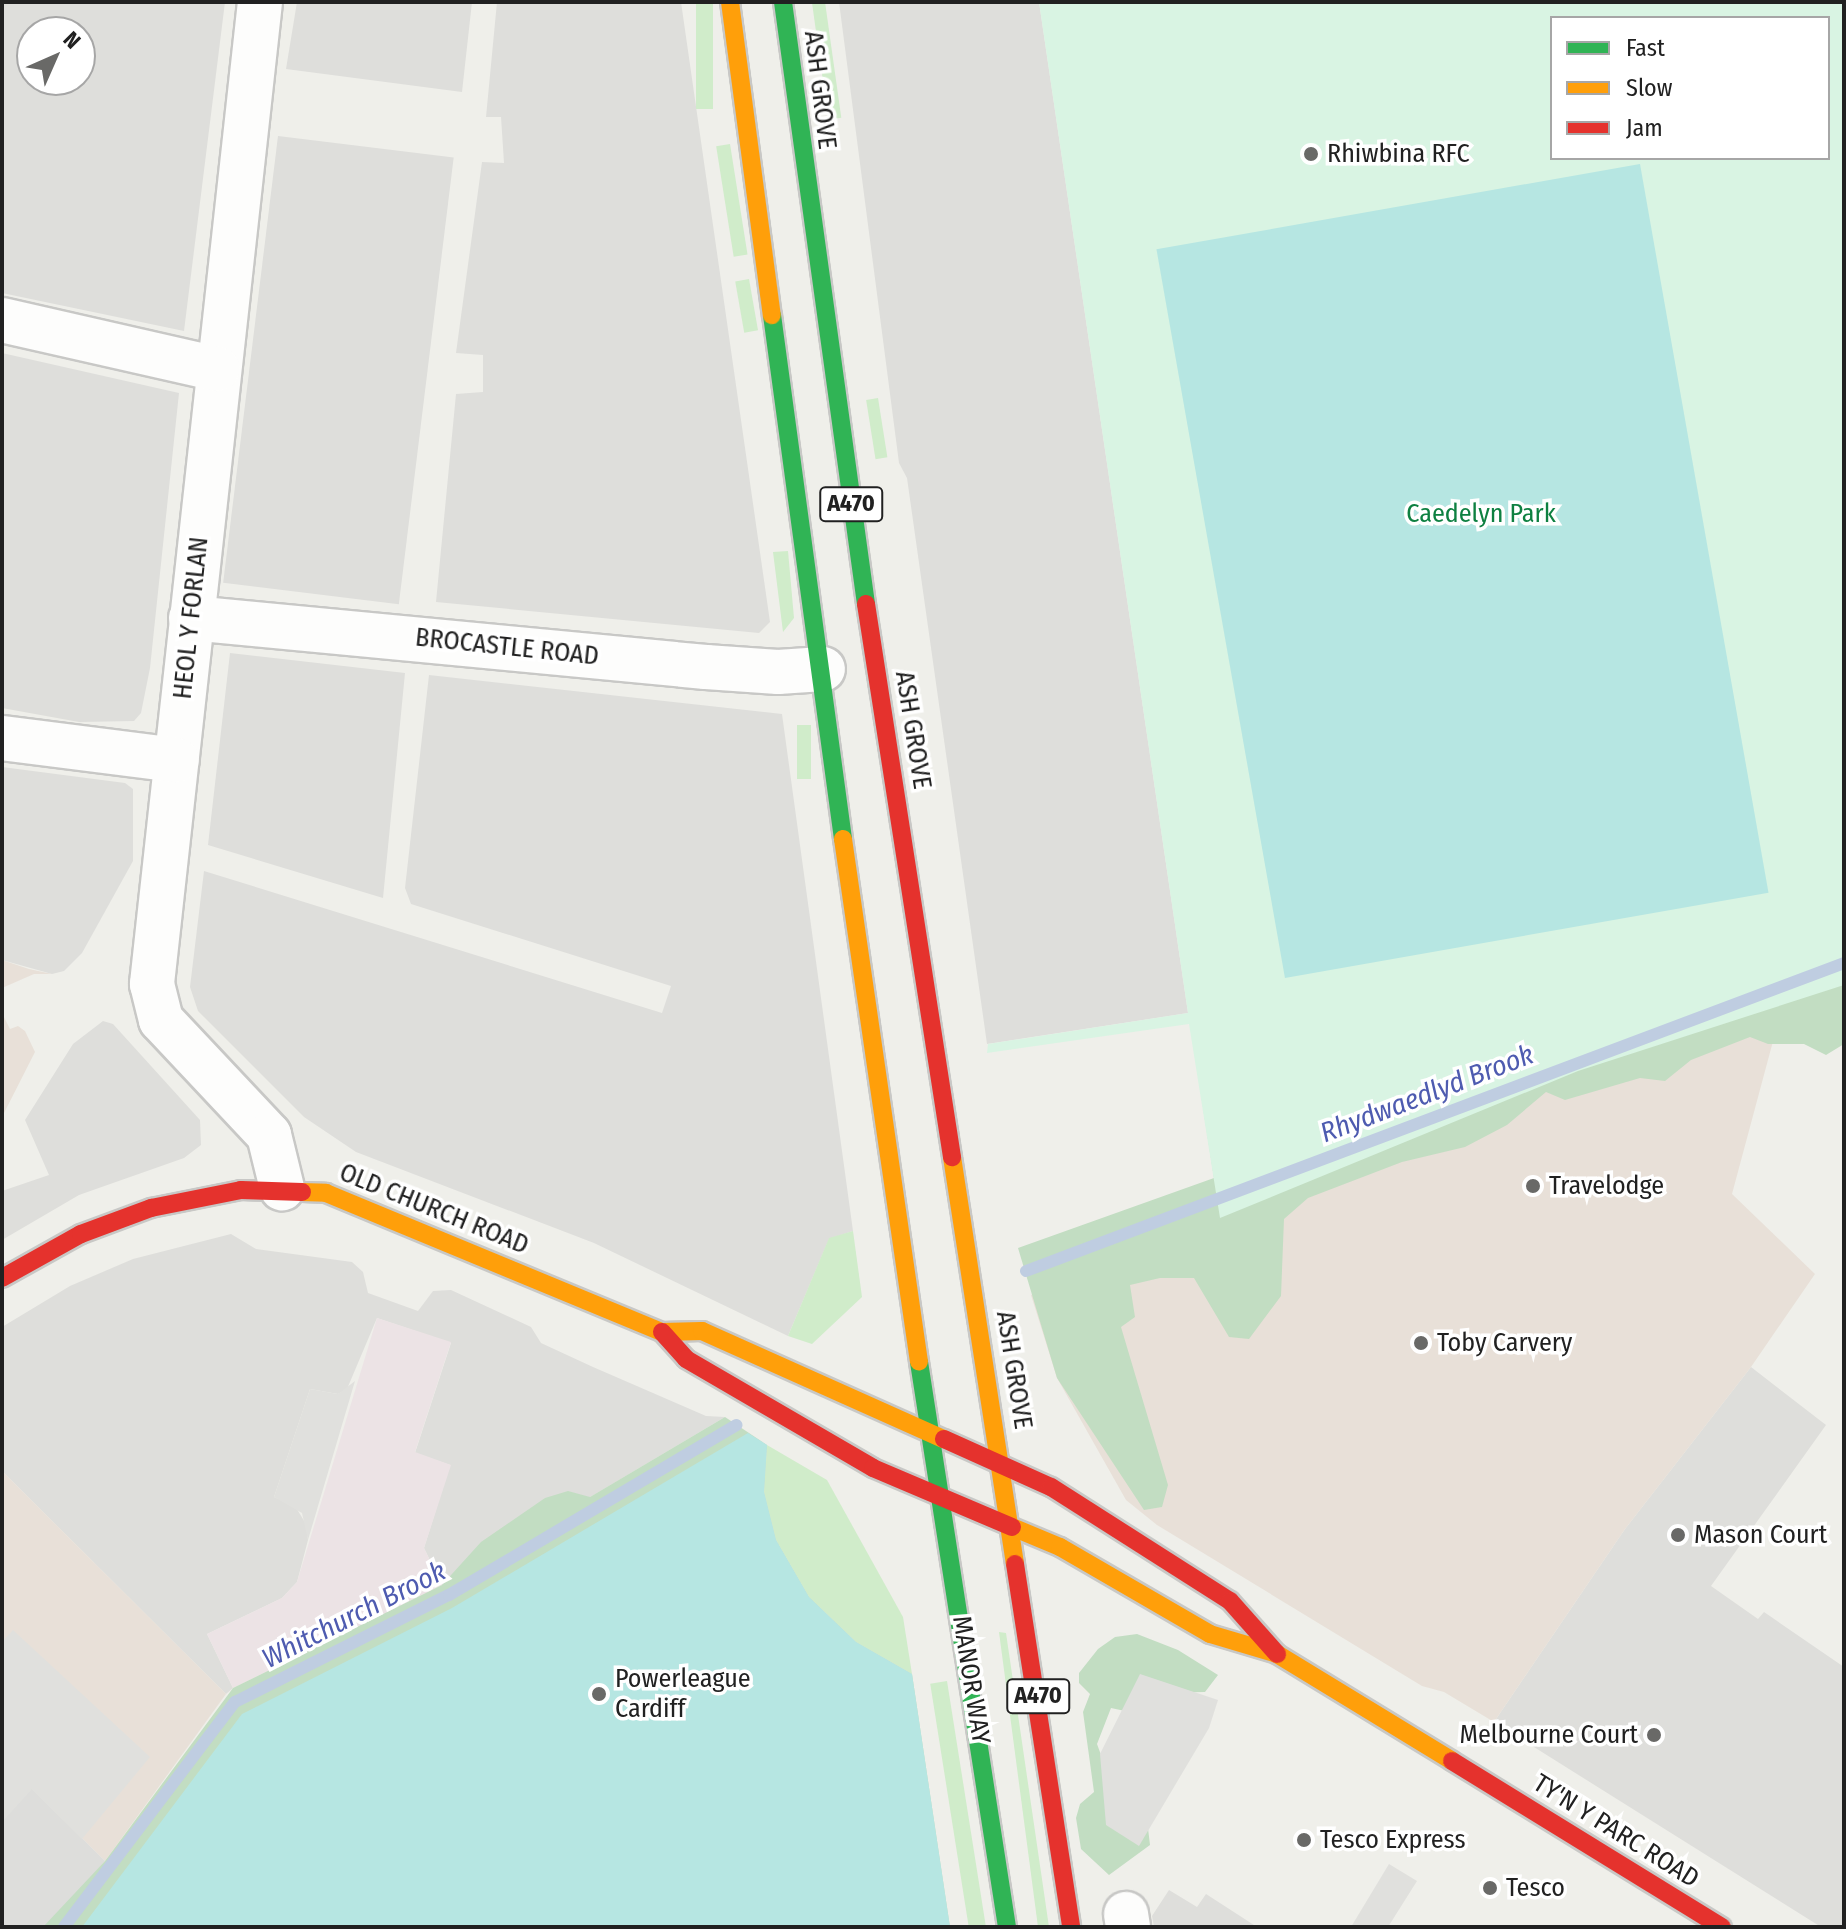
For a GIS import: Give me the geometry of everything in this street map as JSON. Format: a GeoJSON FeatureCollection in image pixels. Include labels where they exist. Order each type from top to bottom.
{"type":"FeatureCollection","features":[{"type":"Feature","properties":{"kind":"main road","name":"A470"},"geometry":{"type":"LineString","coordinates":[[730,2],[823,669],[876,1086],[932,1433]]}},
{"type":"Feature","properties":{"kind":"main road","name":"ASH GROVE"},"geometry":{"type":"LineString","coordinates":[[783,2],[856,538],[1002,1465]]}},
{"type":"Feature","properties":{"kind":"main road","name":"OLD CHURCH ROAD"},"geometry":{"type":"LineString","coordinates":[[2,1278],[81,1234],[151,1208],[241,1190],[282,1188],[326,1193],[363,1205],[662,1332],[702,1331],[969,1450]]}},
{"type":"Feature","properties":{"kind":"main road","name":"OLD CHURCH ROAD"},"geometry":{"type":"LineString","coordinates":[[662,1332],[686,1359],[873,1468],[974,1511]]}},
{"type":"Feature","properties":{"kind":"main road","name":"MANOR WAY"},"geometry":{"type":"LineString","coordinates":[[932,1433],[939,1496],[968,1653],[1007,1927]]}},
{"type":"Feature","properties":{"kind":"main road","name":"TY'N Y PARC ROAD"},"geometry":{"type":"LineString","coordinates":[[969,1450],[1051,1487],[1230,1601],[1277,1654]]}},
{"type":"Feature","properties":{"kind":"main road","name":"A470"},"geometry":{"type":"LineString","coordinates":[[1002,1465],[1008,1525],[1071,1927]]}},
{"type":"Feature","properties":{"kind":"main road","name":"TY'N Y PARC ROAD"},"geometry":{"type":"LineString","coordinates":[[974,1511],[1060,1547],[1210,1634],[1277,1654],[1722,1927]]}},
{"type":"Feature","properties":{"kind":"street","name":"HEOL Y FORLAN"},"geometry":{"type":"LineString","coordinates":[[260,2],[217,369],[152,984],[154,1007],[161,1020],[269,1135],[282,1188]]}},
{"type":"Feature","properties":{"kind":"street"},"geometry":{"type":"LineString","coordinates":[[2,320],[217,369]]}},
{"type":"Feature","properties":{"kind":"street","name":"BROCASTLE ROAD"},"geometry":{"type":"LineString","coordinates":[[191,618],[706,667],[823,669]]}},
{"type":"Feature","properties":{"kind":"street"},"geometry":{"type":"LineString","coordinates":[[2,738],[177,760]]}},
{"type":"Feature","properties":{"kind":"shaded area"},"geometry":{"type":"Polygon","coordinates":[[[2,2],[225,2],[184,331],[2,293],[2,2]]]}},
{"type":"Feature","properties":{"kind":"shaded area"},"geometry":{"type":"Polygon","coordinates":[[[297,2],[472,2],[462,92],[286,69],[297,2]]]}},
{"type":"Feature","properties":{"kind":"shaded area"},"geometry":{"type":"Polygon","coordinates":[[[497,2],[681,2],[770,622],[759,633],[436,602],[456,394],[483,392],[483,355],[456,353],[482,162],[504,163],[501,117],[486,117],[497,2]]]}},
{"type":"Feature","properties":{"kind":"shaded area"},"geometry":{"type":"Polygon","coordinates":[[[839,2],[1039,2],[1188,1013],[987,1044],[907,478],[899,463],[839,2]]]}},
{"type":"Feature","properties":{"kind":"shaded area"},"geometry":{"type":"Polygon","coordinates":[[[278,136],[454,158],[399,604],[223,583],[278,136]]]}},
{"type":"Feature","properties":{"kind":"shaded area"},"geometry":{"type":"Polygon","coordinates":[[[2,353],[179,393],[150,668],[141,713],[134,721],[79,722],[2,708],[2,353]]]}},
{"type":"Feature","properties":{"kind":"shaded area"},"geometry":{"type":"Polygon","coordinates":[[[230,653],[405,673],[383,898],[208,845],[230,653]]]}},
{"type":"Feature","properties":{"kind":"shaded area"},"geometry":{"type":"Polygon","coordinates":[[[429,675],[782,714],[853,1231],[829,1239],[788,1336],[594,1243],[356,1152],[304,1117],[198,1011],[190,987],[204,871],[662,1013],[671,986],[411,904],[405,888],[429,675]]]}},
{"type":"Feature","properties":{"kind":"shaded area"},"geometry":{"type":"Polygon","coordinates":[[[2,767],[125,783],[133,789],[133,861],[82,953],[64,971],[52,974],[2,960],[2,767]]]}},
{"type":"Feature","properties":{"kind":"shaded area"},"geometry":{"type":"Polygon","coordinates":[[[2,960],[52,974],[34,974],[2,988],[2,960]]]}},
{"type":"Feature","properties":{"kind":"shaded area"},"geometry":{"type":"Polygon","coordinates":[[[1783,1004],[1732,1194],[1815,1274],[1751,1367],[1625,1529],[1494,1722],[1444,1692],[1422,1686],[1157,1525],[1126,1500],[1057,1378],[1031,1295],[1578,1071],[1783,1004]]]}},
{"type":"Feature","properties":{"kind":"shaded area"},"geometry":{"type":"Polygon","coordinates":[[[2,1013],[10,1029],[18,1026],[25,1031],[35,1052],[2,1117],[2,1013]]]}},
{"type":"Feature","properties":{"kind":"shaded area"},"geometry":{"type":"Polygon","coordinates":[[[103,1021],[113,1024],[200,1120],[201,1145],[184,1158],[79,1195],[2,1240],[2,1191],[49,1175],[25,1120],[73,1044],[103,1021]]]}},
{"type":"Feature","properties":{"kind":"shaded area"},"geometry":{"type":"Polygon","coordinates":[[[231,1234],[256,1249],[352,1262],[363,1272],[368,1293],[418,1311],[433,1291],[451,1290],[531,1327],[541,1343],[706,1416],[725,1417],[442,1585],[424,1548],[450,1465],[415,1453],[451,1343],[377,1318],[347,1389],[338,1394],[310,1389],[274,1497],[295,1506],[306,1524],[308,1540],[297,1582],[282,1598],[207,1634],[233,1688],[226,1694],[2,1471],[2,1327],[70,1286],[133,1259],[231,1234]]]}},
{"type":"Feature","properties":{"kind":"shaded area"},"geometry":{"type":"Polygon","coordinates":[[[377,1318],[451,1342],[415,1452],[451,1465],[424,1548],[442,1585],[233,1688],[207,1634],[282,1598],[297,1582],[377,1318]]]}},
{"type":"Feature","properties":{"kind":"shaded area"},"geometry":{"type":"Polygon","coordinates":[[[1751,1367],[1826,1425],[1711,1586],[1758,1619],[1764,1612],[1844,1667],[1844,1927],[1821,1927],[1494,1722],[1625,1529],[1751,1367]]]}},
{"type":"Feature","properties":{"kind":"shaded area"},"geometry":{"type":"Polygon","coordinates":[[[355,1381],[308,1540],[302,1513],[274,1497],[310,1389],[338,1394],[355,1381]]]}},
{"type":"Feature","properties":{"kind":"shaded area"},"geometry":{"type":"Polygon","coordinates":[[[2,1471],[226,1694],[105,1861],[2,1759],[2,1471]]]}},
{"type":"Feature","properties":{"kind":"shaded area"},"geometry":{"type":"Polygon","coordinates":[[[13,1630],[150,1757],[82,1839],[32,1789],[2,1822],[2,1642],[13,1630]]]}},
{"type":"Feature","properties":{"kind":"shaded area"},"geometry":{"type":"Polygon","coordinates":[[[1140,1674],[1218,1700],[1209,1728],[1139,1846],[1106,1825],[1100,1754],[1140,1674]]]}},
{"type":"Feature","properties":{"kind":"shaded area"},"geometry":{"type":"Polygon","coordinates":[[[2,1759],[105,1861],[49,1927],[2,1927],[2,1759]]]}},
{"type":"Feature","properties":{"kind":"shaded area"},"geometry":{"type":"Polygon","coordinates":[[[1389,1864],[1417,1881],[1388,1927],[1351,1927],[1389,1864]]]}},
{"type":"Feature","properties":{"kind":"shaded area"},"geometry":{"type":"Polygon","coordinates":[[[1169,1890],[1197,1907],[1206,1894],[1257,1927],[1154,1927],[1152,1916],[1169,1890]]]}},
{"type":"Feature","properties":{"kind":"green space"},"geometry":{"type":"Polygon","coordinates":[[[696,2],[713,2],[713,109],[696,109],[696,2]]]}},
{"type":"Feature","properties":{"kind":"green space"},"geometry":{"type":"Polygon","coordinates":[[[825,2],[841,118],[828,120],[812,4],[825,2]]]}},
{"type":"Feature","properties":{"kind":"green space","name":"Caedelyn Park"},"geometry":{"type":"Polygon","coordinates":[[[1039,2],[1844,2],[1844,985],[1578,1071],[1220,1218],[1189,1024],[987,1053],[988,1044],[1188,1013],[1039,2]]]}},
{"type":"Feature","properties":{"kind":"green space"},"geometry":{"type":"Polygon","coordinates":[[[730,144],[748,255],[734,257],[716,146],[730,144]]]}},
{"type":"Feature","properties":{"kind":"green space"},"geometry":{"type":"Polygon","coordinates":[[[1640,164],[1768,893],[1285,978],[1156,249],[1640,164]]]}},
{"type":"Feature","properties":{"kind":"green space"},"geometry":{"type":"Polygon","coordinates":[[[749,279],[758,330],[744,333],[735,281],[749,279]]]}},
{"type":"Feature","properties":{"kind":"green space"},"geometry":{"type":"Polygon","coordinates":[[[878,398],[887,457],[876,459],[866,400],[878,398]]]}},
{"type":"Feature","properties":{"kind":"green space"},"geometry":{"type":"Polygon","coordinates":[[[788,551],[794,618],[783,632],[773,552],[788,551]]]}},
{"type":"Feature","properties":{"kind":"green space"},"geometry":{"type":"Polygon","coordinates":[[[797,725],[811,725],[811,779],[797,779],[797,725]]]}},
{"type":"Feature","properties":{"kind":"green space"},"geometry":{"type":"Polygon","coordinates":[[[1844,883],[1844,1044],[1826,1055],[1804,1044],[1768,1044],[1750,1037],[1691,1060],[1665,1081],[1640,1078],[1565,1100],[1546,1092],[1507,1125],[1465,1147],[1402,1162],[1308,1198],[1284,1219],[1281,1296],[1249,1339],[1229,1337],[1194,1278],[1160,1278],[1130,1285],[1135,1317],[1121,1327],[1168,1485],[1162,1507],[1144,1510],[1057,1378],[1018,1248],[1214,1178],[1190,1024],[1844,883]]]}},
{"type":"Feature","properties":{"kind":"green space"},"geometry":{"type":"Polygon","coordinates":[[[853,1231],[862,1297],[812,1344],[788,1336],[829,1238],[853,1231]]]}},
{"type":"Feature","properties":{"kind":"green space","name":"Powerleague Cardiff"},"geometry":{"type":"Polygon","coordinates":[[[725,1417],[767,1445],[764,1492],[776,1540],[809,1597],[856,1642],[912,1674],[950,1927],[43,1927],[105,1861],[233,1688],[442,1585],[481,1542],[545,1498],[568,1491],[590,1497],[725,1417]]]}},
{"type":"Feature","properties":{"kind":"green space","name":"Powerleague Cardiff"},"geometry":{"type":"Polygon","coordinates":[[[748,1433],[767,1445],[764,1492],[776,1540],[809,1597],[856,1642],[912,1674],[950,1927],[82,1927],[242,1714],[452,1608],[748,1433]]]}},
{"type":"Feature","properties":{"kind":"green space"},"geometry":{"type":"Polygon","coordinates":[[[767,1445],[827,1480],[903,1617],[912,1674],[856,1642],[809,1597],[776,1540],[764,1492],[767,1445]]]}},
{"type":"Feature","properties":{"kind":"green space"},"geometry":{"type":"Polygon","coordinates":[[[999,1632],[1006,1633],[1049,1927],[1038,1927],[999,1632]]]}},
{"type":"Feature","properties":{"kind":"green space"},"geometry":{"type":"Polygon","coordinates":[[[1137,1634],[1178,1650],[1218,1675],[1205,1692],[1152,1693],[1125,1711],[1111,1708],[1097,1744],[1115,1793],[1147,1820],[1150,1845],[1109,1875],[1081,1849],[1076,1818],[1080,1804],[1094,1792],[1083,1712],[1090,1694],[1079,1683],[1079,1673],[1098,1649],[1115,1637],[1137,1634]]]}},
{"type":"Feature","properties":{"kind":"green space"},"geometry":{"type":"Polygon","coordinates":[[[947,1681],[986,1927],[969,1927],[930,1684],[947,1681]]]}},
{"type":"Feature","properties":{"kind":"waterway","name":"Rhydwaedlyd Brook"},"geometry":{"type":"LineString","coordinates":[[1026,1271],[1844,963]]}},
{"type":"Feature","properties":{"kind":"waterway","name":"Whitchurch Brook"},"geometry":{"type":"LineString","coordinates":[[64,1927],[235,1702],[449,1595],[737,1425]]}},
{"type":"Feature","properties":{"kind":"traffic: fast"},"geometry":{"type":"LineString","coordinates":[[783,2],[866,604]]}},
{"type":"Feature","properties":{"kind":"traffic: fast"},"geometry":{"type":"LineString","coordinates":[[772,315],[843,839]]}},
{"type":"Feature","properties":{"kind":"traffic: fast"},"geometry":{"type":"LineString","coordinates":[[919,1362],[1007,1927]]}},
{"type":"Feature","properties":{"kind":"traffic: slow"},"geometry":{"type":"LineString","coordinates":[[730,2],[772,315]]}},
{"type":"Feature","properties":{"kind":"traffic: slow"},"geometry":{"type":"LineString","coordinates":[[843,839],[919,1362]]}},
{"type":"Feature","properties":{"kind":"traffic: slow"},"geometry":{"type":"LineString","coordinates":[[952,1157],[1015,1564]]}},
{"type":"Feature","properties":{"kind":"traffic: slow"},"geometry":{"type":"LineString","coordinates":[[302,1192],[326,1193],[662,1332],[702,1331],[944,1439]]}},
{"type":"Feature","properties":{"kind":"traffic: slow"},"geometry":{"type":"LineString","coordinates":[[1012,1527],[1060,1547],[1210,1634],[1277,1654],[1452,1761]]}},
{"type":"Feature","properties":{"kind":"traffic: jam"},"geometry":{"type":"LineString","coordinates":[[866,604],[952,1157]]}},
{"type":"Feature","properties":{"kind":"traffic: jam"},"geometry":{"type":"LineString","coordinates":[[2,1278],[81,1234],[151,1208],[241,1190],[302,1192]]}},
{"type":"Feature","properties":{"kind":"traffic: jam"},"geometry":{"type":"LineString","coordinates":[[662,1332],[686,1359],[873,1468],[1012,1527]]}},
{"type":"Feature","properties":{"kind":"traffic: jam"},"geometry":{"type":"LineString","coordinates":[[944,1439],[1051,1487],[1230,1601],[1277,1654]]}},
{"type":"Feature","properties":{"kind":"traffic: jam"},"geometry":{"type":"LineString","coordinates":[[1015,1564],[1071,1927]]}},
{"type":"Feature","properties":{"kind":"traffic: jam"},"geometry":{"type":"LineString","coordinates":[[1452,1761],[1722,1927]]}},
{"type":"Feature","properties":{"kind":"place","name":"Rhiwbina RFC"},"geometry":{"type":"Point","coordinates":[1311,154]}},
{"type":"Feature","properties":{"kind":"place","name":"Travelodge"},"geometry":{"type":"Point","coordinates":[1533,1186]}},
{"type":"Feature","properties":{"kind":"place","name":"Toby Carvery"},"geometry":{"type":"Point","coordinates":[1421,1343]}},
{"type":"Feature","properties":{"kind":"place","name":"Mason Court"},"geometry":{"type":"Point","coordinates":[1678,1535]}},
{"type":"Feature","properties":{"kind":"place","name":"Powerleague Cardiff"},"geometry":{"type":"Point","coordinates":[599,1694]}},
{"type":"Feature","properties":{"kind":"place","name":"Melbourne Court"},"geometry":{"type":"Point","coordinates":[1654,1735]}},
{"type":"Feature","properties":{"kind":"place","name":"Tesco Express"},"geometry":{"type":"Point","coordinates":[1304,1840]}},
{"type":"Feature","properties":{"kind":"place","name":"Tesco"},"geometry":{"type":"Point","coordinates":[1490,1888]}}]}
